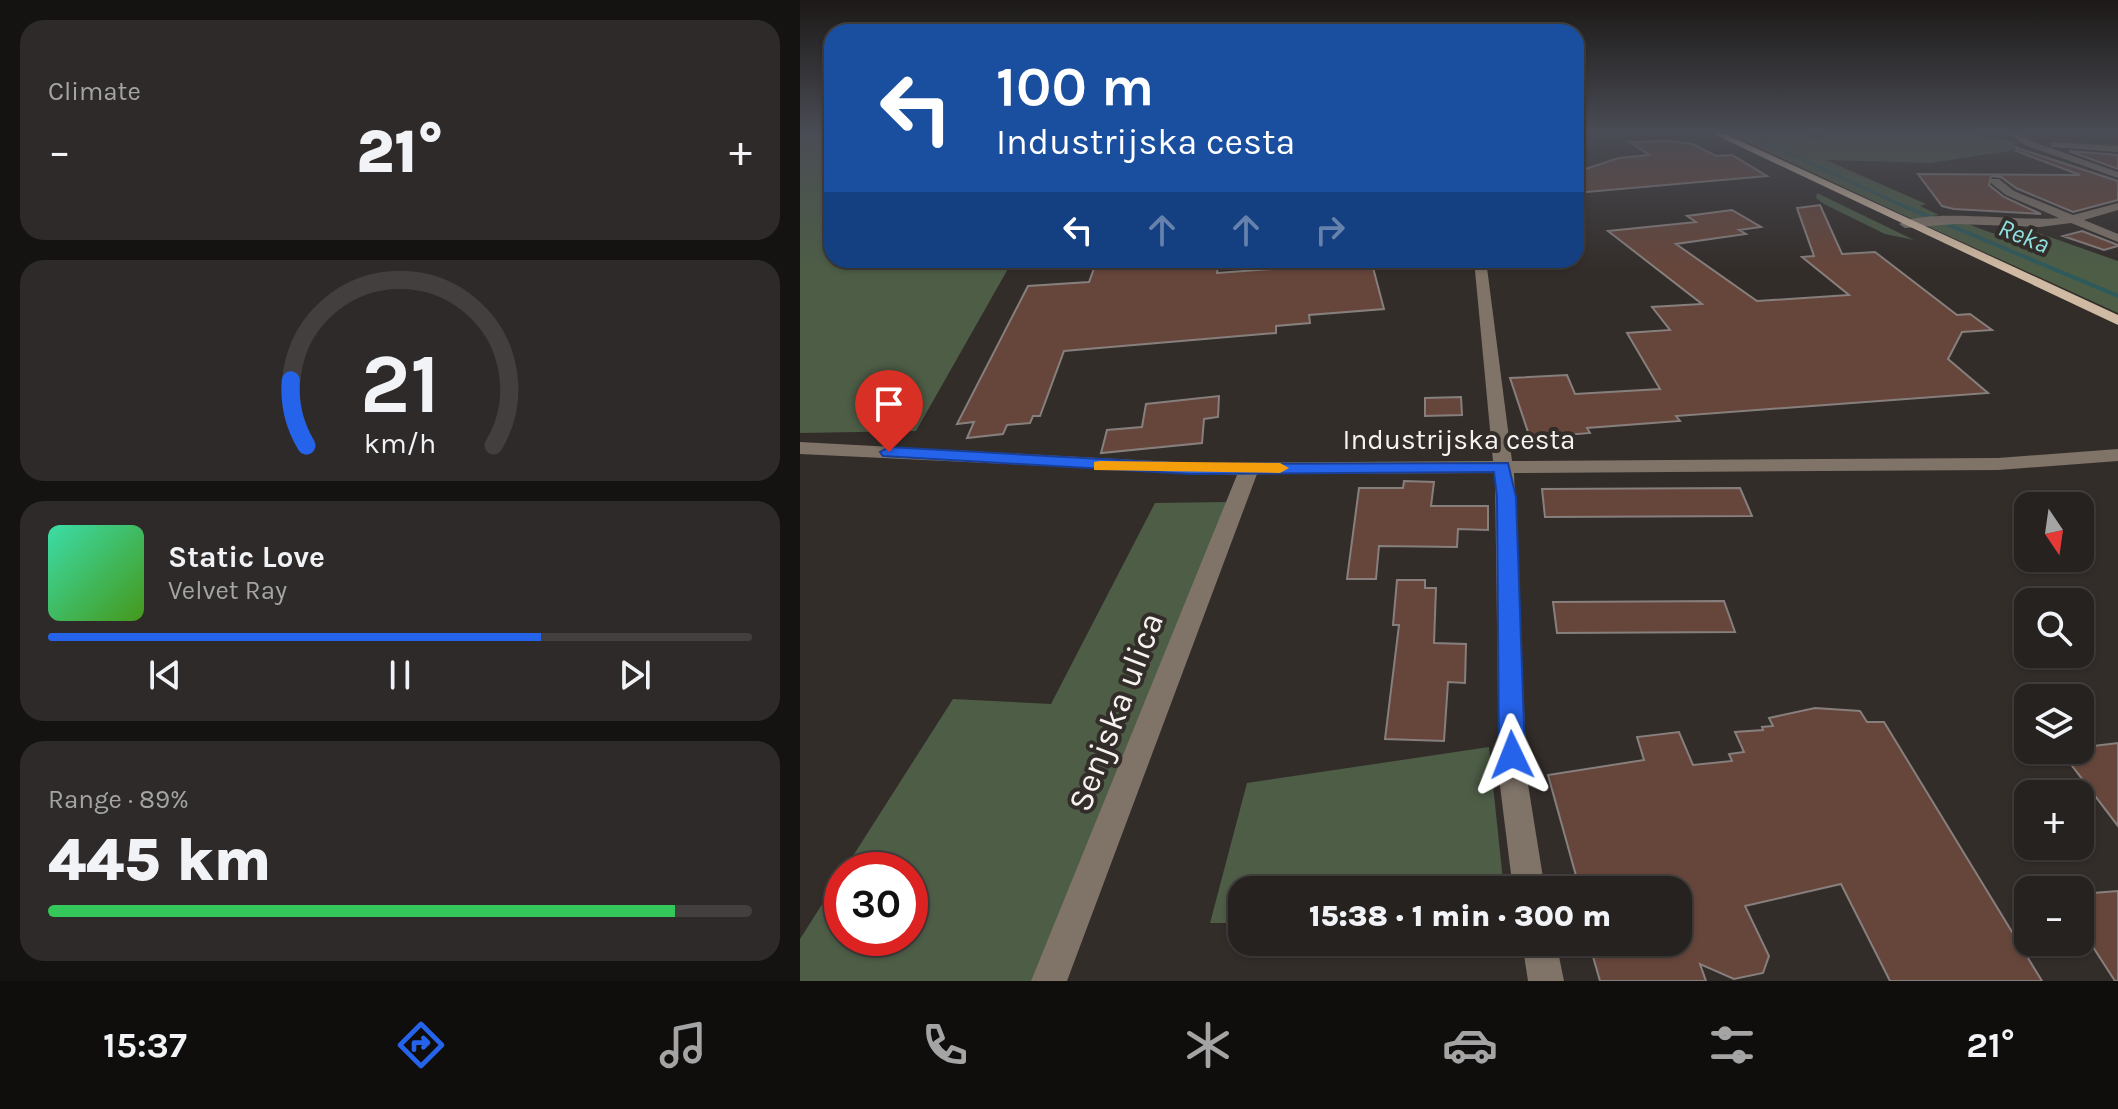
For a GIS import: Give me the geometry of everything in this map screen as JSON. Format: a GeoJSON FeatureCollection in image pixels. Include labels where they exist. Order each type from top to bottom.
{"type":"FeatureCollection","features":[{"type":"Feature","properties":{"kind":"main road"},"geometry":{"type":"LineString","coordinates":[[1811,177],[2118,321]]}},
{"type":"Feature","properties":{"kind":"street"},"geometry":{"type":"LineString","coordinates":[[1995,181],[2010,193],[2118,238]]}},
{"type":"Feature","properties":{"kind":"street"},"geometry":{"type":"LineString","coordinates":[[1911,223],[1946,218],[2042,223],[2073,220],[2118,206]]}},
{"type":"Feature","properties":{"kind":"street"},"geometry":{"type":"LineString","coordinates":[[1481,268],[1507,497],[1513,778],[1527,876]]}},
{"type":"Feature","properties":{"kind":"street","name":"Industrijska cesta"},"geometry":{"type":"LineString","coordinates":[[800,448],[1130,467],[1249,469],[1998,464],[2118,455]]}},
{"type":"Feature","properties":{"kind":"street","name":"Senjska ulica"},"geometry":{"type":"LineString","coordinates":[[1049,981],[1249,469]]}},
{"type":"Feature","properties":{"kind":"street"},"geometry":{"type":"LineString","coordinates":[[1542,956],[1546,981]]}},
{"type":"Feature","properties":{"kind":"green space"},"geometry":{"type":"Polygon","coordinates":[[[800,177],[824,177],[824,268],[1008,268],[916,431],[800,433],[800,177]]]}},
{"type":"Feature","properties":{"kind":"green space"},"geometry":{"type":"Polygon","coordinates":[[[1821,177],[1864,177],[1926,204],[1920,206],[1939,215],[1912,219],[1821,177]]]}},
{"type":"Feature","properties":{"kind":"green space"},"geometry":{"type":"Polygon","coordinates":[[[1817,193],[1914,240],[1885,234],[1824,204],[1816,198],[1817,193]]]}},
{"type":"Feature","properties":{"kind":"green space"},"geometry":{"type":"Polygon","coordinates":[[[1961,221],[2005,236],[2030,230],[2118,261],[2118,313],[1927,226],[1961,221]]]}},
{"type":"Feature","properties":{"kind":"green space"},"geometry":{"type":"Polygon","coordinates":[[[1227,502],[1045,981],[800,981],[800,939],[824,901],[824,956],[928,956],[928,852],[855,852],[953,699],[1051,704],[1155,503],[1227,502]]]}},
{"type":"Feature","properties":{"kind":"green space"},"geometry":{"type":"Polygon","coordinates":[[[1489,747],[1503,876],[1228,876],[1228,923],[1210,923],[1247,783],[1489,747]]]}},
{"type":"Feature","properties":{"kind":"building"},"geometry":{"type":"Polygon","coordinates":[[[1584,177],[1758,177],[1584,192],[1584,177]]]}},
{"type":"Feature","properties":{"kind":"building"},"geometry":{"type":"Polygon","coordinates":[[[1920,177],[1991,177],[1989,185],[2004,197],[2041,214],[1954,209],[1942,206],[1920,177]]]}},
{"type":"Feature","properties":{"kind":"building"},"geometry":{"type":"Polygon","coordinates":[[[2001,177],[2105,177],[2118,181],[2118,200],[2073,212],[2016,188],[2001,177]]]}},
{"type":"Feature","properties":{"kind":"building"},"geometry":{"type":"Polygon","coordinates":[[[1820,205],[1842,254],[1875,252],[1957,315],[1970,314],[1992,330],[1962,332],[1948,359],[1988,393],[1676,416],[1680,421],[1587,428],[1590,433],[1530,438],[1510,378],[1567,375],[1575,394],[1660,389],[1627,333],[1670,330],[1652,307],[1702,304],[1608,231],[1696,222],[1687,216],[1732,210],[1761,227],[1739,230],[1746,234],[1676,244],[1757,301],[1849,295],[1802,257],[1814,256],[1797,208],[1820,205]]]}},
{"type":"Feature","properties":{"kind":"building"},"geometry":{"type":"Polygon","coordinates":[[[2082,231],[2118,246],[2104,250],[2063,236],[2082,231]]]}},
{"type":"Feature","properties":{"kind":"building"},"geometry":{"type":"Polygon","coordinates":[[[1094,268],[1218,268],[1217,273],[1272,268],[1373,268],[1384,309],[1309,315],[1310,323],[1276,326],[1276,333],[1064,351],[1040,416],[1033,416],[1030,423],[1007,425],[1003,434],[967,438],[974,422],[957,424],[1028,286],[1089,282],[1094,268]]]}},
{"type":"Feature","properties":{"kind":"building"},"geometry":{"type":"Polygon","coordinates":[[[1219,396],[1218,417],[1204,419],[1202,443],[1101,453],[1107,430],[1142,427],[1146,404],[1219,396]]]}},
{"type":"Feature","properties":{"kind":"building"},"geometry":{"type":"Polygon","coordinates":[[[1461,397],[1462,415],[1425,416],[1425,398],[1461,397]]]}},
{"type":"Feature","properties":{"kind":"building"},"geometry":{"type":"Polygon","coordinates":[[[1404,481],[1434,482],[1431,506],[1488,506],[1488,530],[1458,529],[1457,547],[1379,546],[1376,579],[1347,579],[1359,488],[1403,488],[1404,481]]]}},
{"type":"Feature","properties":{"kind":"building"},"geometry":{"type":"Polygon","coordinates":[[[1740,488],[1752,516],[1545,517],[1542,489],[1740,488]]]}},
{"type":"Feature","properties":{"kind":"building"},"geometry":{"type":"Polygon","coordinates":[[[1397,580],[1425,580],[1425,588],[1436,588],[1434,643],[1466,644],[1465,683],[1448,682],[1444,741],[1385,739],[1399,625],[1393,625],[1397,580]]]}},
{"type":"Feature","properties":{"kind":"building"},"geometry":{"type":"Polygon","coordinates":[[[1724,601],[1735,632],[1557,633],[1553,602],[1724,601]]]}},
{"type":"Feature","properties":{"kind":"building"},"geometry":{"type":"Polygon","coordinates":[[[1815,708],[1860,711],[1867,722],[1884,722],[2014,935],[2014,956],[2027,956],[2042,981],[1890,981],[1841,884],[1745,906],[1769,956],[1763,973],[1734,979],[1700,964],[1706,981],[1600,981],[1593,956],[1692,956],[1692,876],[1576,876],[1548,775],[1644,760],[1637,737],[1679,732],[1693,765],[1732,761],[1729,754],[1744,752],[1735,732],[1773,726],[1769,718],[1815,708]]]}},
{"type":"Feature","properties":{"kind":"building"},"geometry":{"type":"Polygon","coordinates":[[[2118,743],[2118,826],[2094,795],[2094,780],[2083,780],[2071,764],[2094,764],[2094,746],[2118,743]]]}},
{"type":"Feature","properties":{"kind":"building"},"geometry":{"type":"Polygon","coordinates":[[[2118,891],[2118,981],[2115,981],[2094,949],[2094,893],[2118,891]]]}},
{"type":"Feature","properties":{"kind":"waterway","name":"Reka"},"geometry":{"type":"LineString","coordinates":[[1840,177],[1903,206]]}},
{"type":"Feature","properties":{"kind":"waterway","name":"Reka"},"geometry":{"type":"LineString","coordinates":[[1899,204],[2118,296]]}},
{"type":"Feature","properties":{"kind":"slow traffic"},"geometry":{"type":"LineString","coordinates":[[1100,466],[1280,468]]}},
{"type":"Feature","properties":{"kind":"route"},"geometry":{"type":"LineString","coordinates":[[889,452],[1074,465],[1191,469],[1502,467],[1507,497],[1512,755]]}}]}
